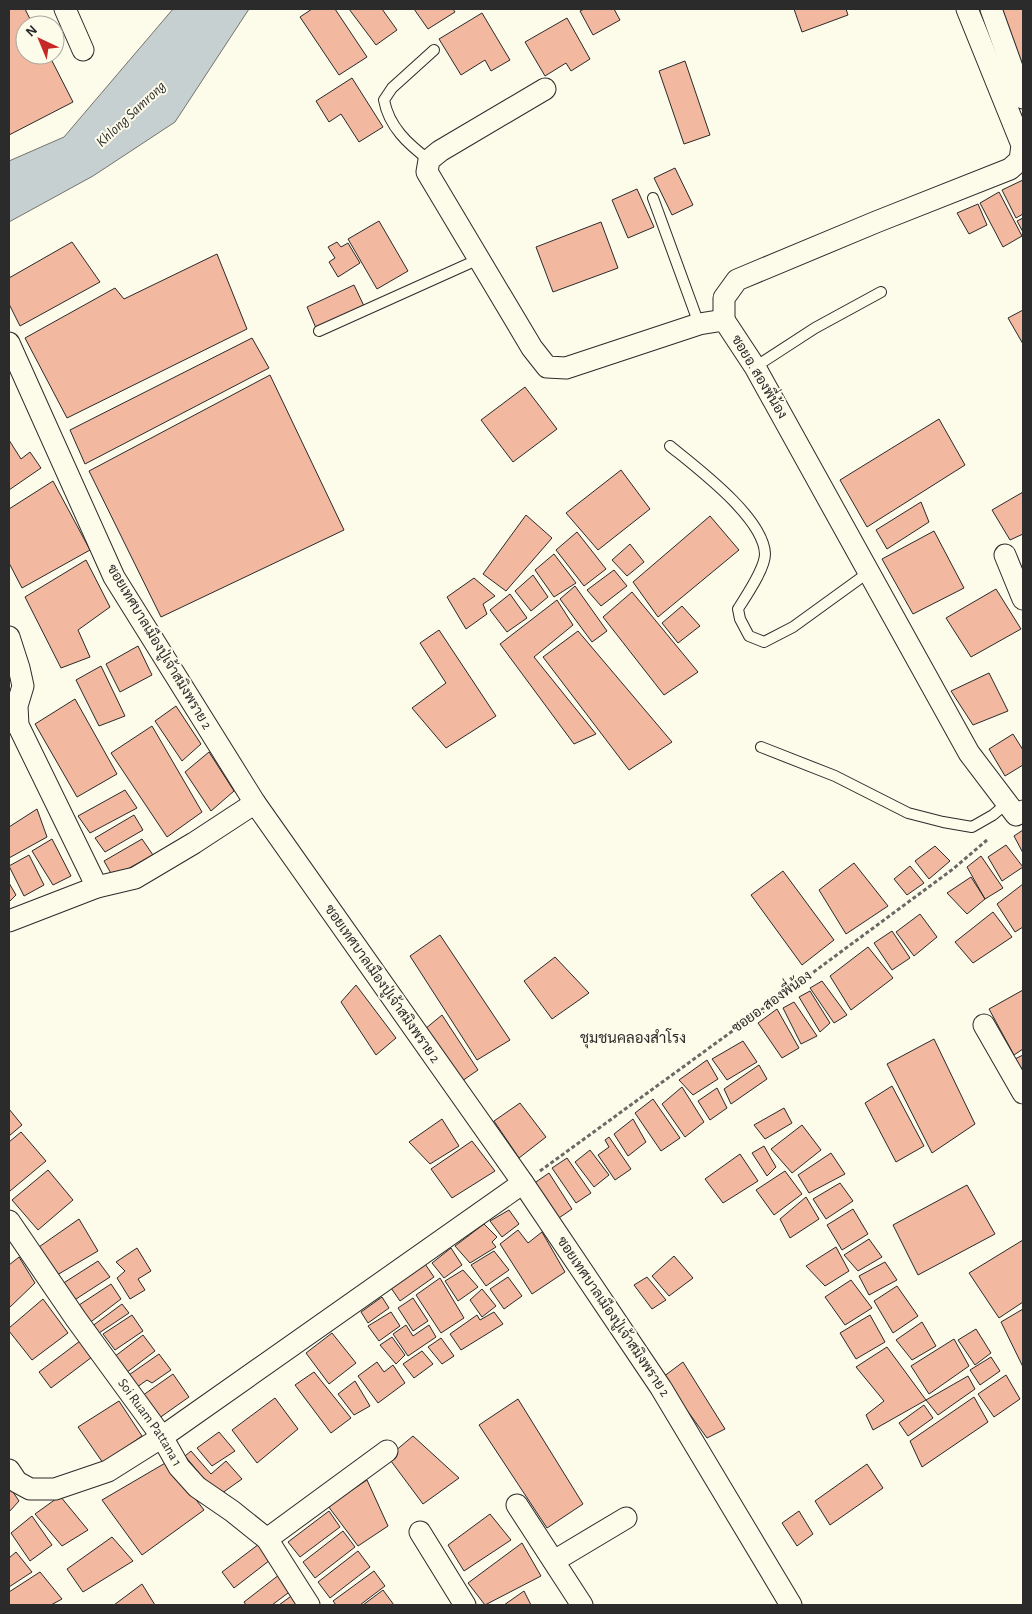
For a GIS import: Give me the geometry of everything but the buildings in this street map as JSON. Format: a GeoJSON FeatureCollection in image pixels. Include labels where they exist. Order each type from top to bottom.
{"type":"FeatureCollection","features":[{"type":"Feature","properties":{"kind":"street"},"geometry":{"type":"LineString","coordinates":[[65,9],[83,50]]}},
{"type":"Feature","properties":{"kind":"street"},"geometry":{"type":"LineString","coordinates":[[724,320],[724,298],[737,280],[1010,169],[1020,160],[1022,142],[967,9]]}},
{"type":"Feature","properties":{"kind":"street"},"geometry":{"type":"LineString","coordinates":[[992,9],[1023,98]]}},
{"type":"Feature","properties":{"kind":"street"},"geometry":{"type":"LineString","coordinates":[[429,160],[440,151],[545,90]]}},
{"type":"Feature","properties":{"kind":"street","name":"ซอยอ. สองพี่น้อง"},"geometry":{"type":"LineString","coordinates":[[429,160],[427,172],[532,348],[547,367],[566,368],[699,324],[724,320],[755,366],[969,753],[1015,807]]}},
{"type":"Feature","properties":{"kind":"street","name":"ซอยเทศบาลเมืองปู่เจ้าสมิงพราย 2"},"geometry":{"type":"LineString","coordinates":[[9,343],[114,577],[255,803],[523,1183],[661,1388],[791,1605]]}},
{"type":"Feature","properties":{"kind":"street"},"geometry":{"type":"LineString","coordinates":[[1005,555],[1023,599]]}},
{"type":"Feature","properties":{"kind":"street"},"geometry":{"type":"LineString","coordinates":[[9,638],[23,686],[17,706],[18,725],[97,887]]}},
{"type":"Feature","properties":{"kind":"street"},"geometry":{"type":"LineString","coordinates":[[9,921],[97,887],[136,878],[194,844],[255,803]]}},
{"type":"Feature","properties":{"kind":"street"},"geometry":{"type":"LineString","coordinates":[[984,1025],[1023,1092]]}},
{"type":"Feature","properties":{"kind":"street"},"geometry":{"type":"LineString","coordinates":[[9,1470],[17,1482],[30,1489],[55,1489],[108,1471],[162,1437],[523,1183]]}},
{"type":"Feature","properties":{"kind":"street","name":"Soi Ruam Pattana 1"},"geometry":{"type":"LineString","coordinates":[[9,1221],[76,1319],[162,1437],[179,1467],[197,1487],[232,1511],[267,1539],[309,1605]]}},
{"type":"Feature","properties":{"kind":"street"},"geometry":{"type":"LineString","coordinates":[[267,1539],[387,1451]]}},
{"type":"Feature","properties":{"kind":"street"},"geometry":{"type":"LineString","coordinates":[[517,1505],[582,1605]]}},
{"type":"Feature","properties":{"kind":"street"},"geometry":{"type":"LineString","coordinates":[[554,1561],[626,1518]]}},
{"type":"Feature","properties":{"kind":"street"},"geometry":{"type":"LineString","coordinates":[[420,1532],[465,1605]]}},
{"type":"Feature","properties":{"kind":"lane"},"geometry":{"type":"LineString","coordinates":[[429,160],[410,145],[394,126],[386,112],[384,100],[392,88],[434,50]]}},
{"type":"Feature","properties":{"kind":"lane"},"geometry":{"type":"LineString","coordinates":[[654,198],[699,324]]}},
{"type":"Feature","properties":{"kind":"lane"},"geometry":{"type":"LineString","coordinates":[[318,331],[478,259]]}},
{"type":"Feature","properties":{"kind":"lane"},"geometry":{"type":"LineString","coordinates":[[755,366],[815,328],[881,292]]}},
{"type":"Feature","properties":{"kind":"lane"},"geometry":{"type":"LineString","coordinates":[[670,446],[728,495],[760,534],[765,555],[756,578],[738,609],[740,619],[749,636],[764,642],[793,627],[869,572]]}},
{"type":"Feature","properties":{"kind":"lane"},"geometry":{"type":"LineString","coordinates":[[761,747],[835,776],[908,813],[942,822],[972,826],[993,815],[1015,807]]}},
{"type":"Feature","properties":{"kind":"path","name":"ซอยอ. สองพี่น้อง"},"geometry":{"type":"LineString","coordinates":[[523,1183],[830,960],[952,869],[988,839]]}},
{"type":"Feature","properties":{"kind":"water","name":"Khlong Samrong"},"geometry":{"type":"Polygon","coordinates":[[[173,9],[249,9],[175,122],[93,176],[9,222],[9,161],[64,137],[173,9]]]}},
{"type":"Feature","properties":{"kind":"district","name":"ชุมชนคลองสำโรง"},"geometry":{"type":"Point","coordinates":[633,1038]}}]}
